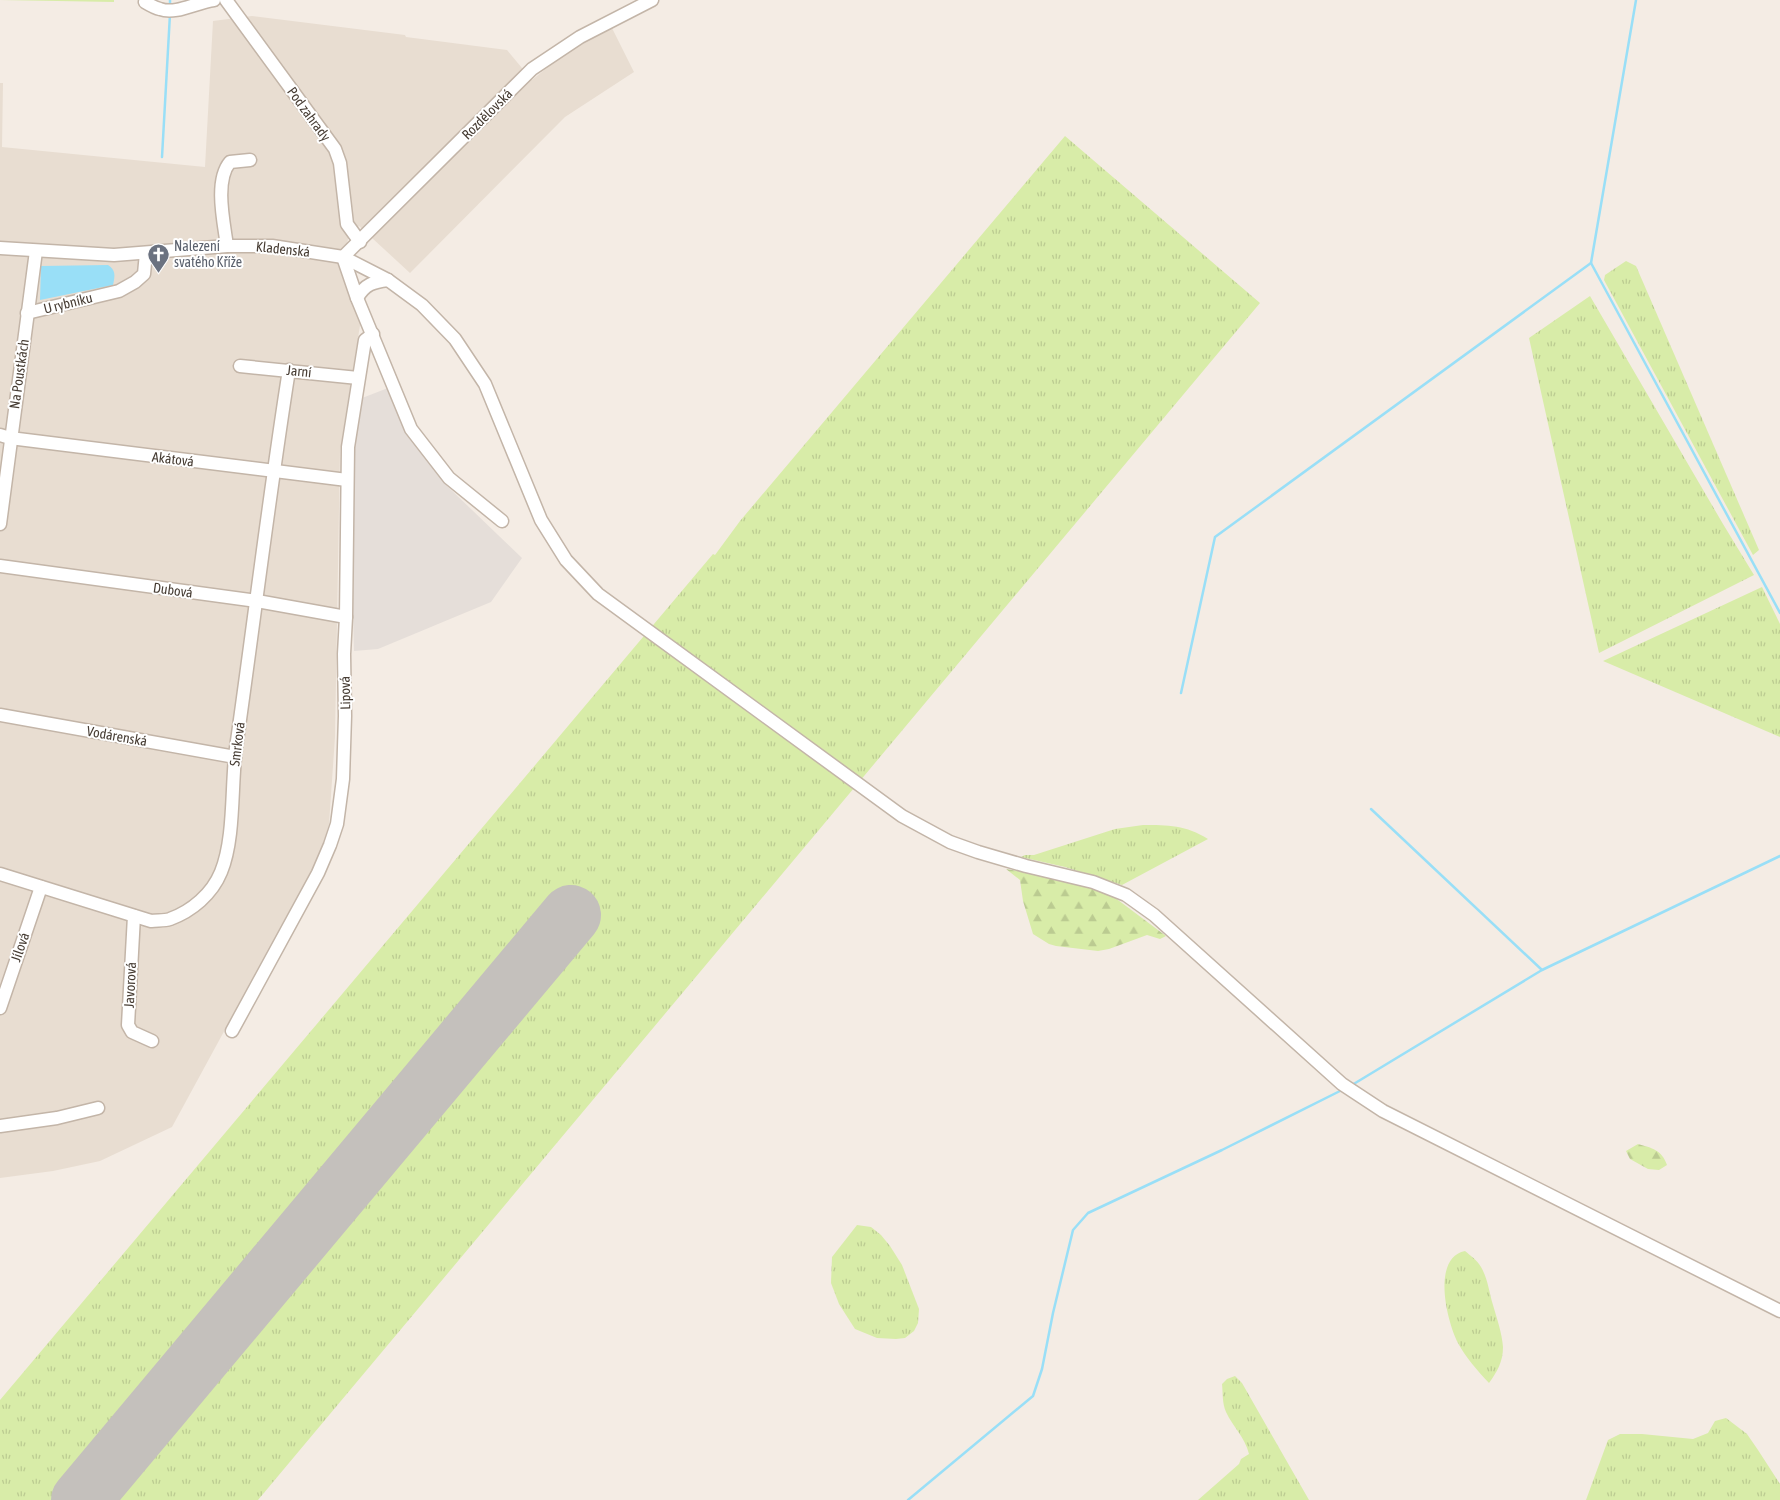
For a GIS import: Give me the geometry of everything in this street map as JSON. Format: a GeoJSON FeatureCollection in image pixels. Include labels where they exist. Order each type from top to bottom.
{"type":"FeatureCollection","features":[{"type":"Feature","properties":{"kind":"street"},"geometry":{"type":"LineString","coordinates":[[145,2],[161,10],[174,11],[199,2],[214,0]]}},
{"type":"Feature","properties":{"kind":"street","name":"Pod zahrady"},"geometry":{"type":"LineString","coordinates":[[226,0],[335,149],[340,163],[347,224],[360,242]]}},
{"type":"Feature","properties":{"kind":"street","name":"Rozdělovská"},"geometry":{"type":"LineString","coordinates":[[343,256],[360,242],[532,69],[580,37],[652,0]]}},
{"type":"Feature","properties":{"kind":"street"},"geometry":{"type":"LineString","coordinates":[[227,246],[222,207],[223,173],[230,162],[250,160]]}},
{"type":"Feature","properties":{"kind":"street","name":"Kladenská"},"geometry":{"type":"LineString","coordinates":[[0,248],[114,255],[227,246],[272,246],[343,256]]}},
{"type":"Feature","properties":{"kind":"street","name":"U rybníku"},"geometry":{"type":"LineString","coordinates":[[36,251],[27,313],[119,291],[135,282],[144,274],[146,253]]}},
{"type":"Feature","properties":{"kind":"street"},"geometry":{"type":"LineString","coordinates":[[343,256],[388,280],[422,305],[455,339],[485,384],[541,520],[566,560],[598,594],[902,816],[950,842],[978,852],[1093,882],[1126,895],[1154,915],[1342,1084],[1383,1111],[1780,1311]]}},
{"type":"Feature","properties":{"kind":"street"},"geometry":{"type":"LineString","coordinates":[[343,256],[411,429],[449,478],[502,521]]}},
{"type":"Feature","properties":{"kind":"street"},"geometry":{"type":"LineString","coordinates":[[358,298],[362,289],[368,284],[388,280]]}},
{"type":"Feature","properties":{"kind":"street","name":"Na Poustkách"},"geometry":{"type":"LineString","coordinates":[[0,524],[5,437],[27,313]]}},
{"type":"Feature","properties":{"kind":"street","name":"Lipová"},"geometry":{"type":"LineString","coordinates":[[232,1031],[318,873],[337,824],[343,779],[345,716],[344,654],[348,447],[365,340],[373,334]]}},
{"type":"Feature","properties":{"kind":"street","name":"Jarní"},"geometry":{"type":"LineString","coordinates":[[240,366],[358,378]]}},
{"type":"Feature","properties":{"kind":"street","name":"Smrková"},"geometry":{"type":"LineString","coordinates":[[0,874],[151,921],[169,920],[193,908],[209,893],[221,873],[228,848],[235,757],[273,472],[289,370]]}},
{"type":"Feature","properties":{"kind":"street","name":"Akátová"},"geometry":{"type":"LineString","coordinates":[[5,437],[347,480]]}},
{"type":"Feature","properties":{"kind":"street","name":"Dubová"},"geometry":{"type":"LineString","coordinates":[[0,566],[257,601],[346,617]]}},
{"type":"Feature","properties":{"kind":"street","name":"Vodárenská"},"geometry":{"type":"LineString","coordinates":[[0,714],[235,757]]}},
{"type":"Feature","properties":{"kind":"street","name":"Jílová"},"geometry":{"type":"LineString","coordinates":[[0,1008],[41,887]]}},
{"type":"Feature","properties":{"kind":"street","name":"Javorová"},"geometry":{"type":"LineString","coordinates":[[134,916],[128,1026],[132,1032],[152,1041]]}},
{"type":"Feature","properties":{"kind":"street"},"geometry":{"type":"LineString","coordinates":[[0,1126],[57,1118],[98,1108]]}},
{"type":"Feature","properties":{"kind":"shaded area"},"geometry":{"type":"Polygon","coordinates":[[[252,16],[507,50],[532,80],[569,50],[612,28],[634,72],[565,117],[410,273],[359,226],[349,235],[341,270],[361,319],[340,451],[335,737],[329,824],[320,855],[172,1127],[100,1161],[53,1171],[0,1178],[0,83],[3,83],[2,147],[205,167],[213,21],[252,16]]]}},
{"type":"Feature","properties":{"kind":"shaded area"},"geometry":{"type":"Polygon","coordinates":[[[388,388],[409,436],[446,485],[522,558],[491,602],[378,649],[354,651],[350,490],[357,400],[388,388]]]}},
{"type":"Feature","properties":{"kind":"green space"},"geometry":{"type":"Polygon","coordinates":[[[0,0],[114,0],[114,2],[0,0]]]}},
{"type":"Feature","properties":{"kind":"green space"},"geometry":{"type":"Polygon","coordinates":[[[1065,136],[1260,303],[258,1500],[0,1500],[0,1400],[713,554],[715,555],[740,521],[1065,136]]]}},
{"type":"Feature","properties":{"kind":"green space"},"geometry":{"type":"Polygon","coordinates":[[[1626,261],[1636,266],[1759,550],[1753,555],[1604,280],[1605,275],[1626,261]]]}},
{"type":"Feature","properties":{"kind":"green space"},"geometry":{"type":"Polygon","coordinates":[[[1590,296],[1754,575],[1599,653],[1529,338],[1590,296]]]}},
{"type":"Feature","properties":{"kind":"green space"},"geometry":{"type":"Polygon","coordinates":[[[1762,587],[1780,624],[1780,737],[1603,661],[1762,587]]]}},
{"type":"Feature","properties":{"kind":"green space"},"geometry":{"type":"Polygon","coordinates":[[[1143,825],[1184,828],[1208,839],[1122,885],[1065,867],[1021,857],[1034,855],[1115,829],[1143,825]]]}},
{"type":"Feature","properties":{"kind":"green space"},"geometry":{"type":"Polygon","coordinates":[[[1006,869],[1080,882],[1106,891],[1166,936],[1160,939],[1147,935],[1109,949],[1098,951],[1049,944],[1033,934],[1023,901],[1020,880],[1006,869]]]}},
{"type":"Feature","properties":{"kind":"green space"},"geometry":{"type":"Polygon","coordinates":[[[1638,1144],[1652,1148],[1659,1153],[1667,1165],[1659,1170],[1648,1169],[1630,1159],[1626,1151],[1638,1144]]]}},
{"type":"Feature","properties":{"kind":"green space"},"geometry":{"type":"Polygon","coordinates":[[[857,1225],[871,1227],[881,1235],[902,1265],[919,1309],[918,1323],[914,1331],[905,1338],[877,1338],[855,1329],[839,1304],[831,1283],[832,1257],[857,1225]]]}},
{"type":"Feature","properties":{"kind":"green space"},"geometry":{"type":"Polygon","coordinates":[[[1465,1251],[1478,1262],[1487,1281],[1502,1336],[1503,1352],[1501,1362],[1489,1383],[1468,1359],[1458,1343],[1446,1307],[1445,1278],[1448,1265],[1454,1256],[1465,1251]]]}},
{"type":"Feature","properties":{"kind":"green space"},"geometry":{"type":"Polygon","coordinates":[[[1235,1376],[1242,1383],[1309,1500],[1198,1500],[1239,1464],[1241,1459],[1249,1454],[1245,1442],[1226,1412],[1224,1405],[1222,1384],[1227,1379],[1235,1376]]]}},
{"type":"Feature","properties":{"kind":"green space"},"geometry":{"type":"Polygon","coordinates":[[[1726,1418],[1747,1434],[1758,1450],[1780,1484],[1780,1500],[1586,1500],[1608,1440],[1620,1434],[1642,1434],[1693,1439],[1708,1433],[1715,1421],[1726,1418]]]}},
{"type":"Feature","properties":{"kind":"water"},"geometry":{"type":"Polygon","coordinates":[[[108,265],[114,274],[113,285],[40,300],[41,266],[108,265]]]}},
{"type":"Feature","properties":{"kind":"waterway"},"geometry":{"type":"LineString","coordinates":[[170,0],[170,6]]}},
{"type":"Feature","properties":{"kind":"waterway"},"geometry":{"type":"LineString","coordinates":[[1636,0],[1591,263],[1780,613]]}},
{"type":"Feature","properties":{"kind":"waterway"},"geometry":{"type":"LineString","coordinates":[[162,157],[170,14]]}},
{"type":"Feature","properties":{"kind":"waterway"},"geometry":{"type":"LineString","coordinates":[[1181,693],[1215,537],[1591,263]]}},
{"type":"Feature","properties":{"kind":"waterway"},"geometry":{"type":"LineString","coordinates":[[1371,809],[1542,970]]}},
{"type":"Feature","properties":{"kind":"waterway"},"geometry":{"type":"LineString","coordinates":[[1352,1085],[1542,970],[1780,856]]}},
{"type":"Feature","properties":{"kind":"waterway"},"geometry":{"type":"LineString","coordinates":[[908,1500],[1033,1396],[1042,1369],[1073,1230],[1088,1213],[1222,1150],[1342,1090]]}},
{"type":"Feature","properties":{"kind":"runway"},"geometry":{"type":"LineString","coordinates":[[81,1500],[571,915]]}},
{"type":"Feature","properties":{"kind":"place","name":"Nalezení svatého Kříže"},"geometry":{"type":"Point","coordinates":[158,273]}}]}
